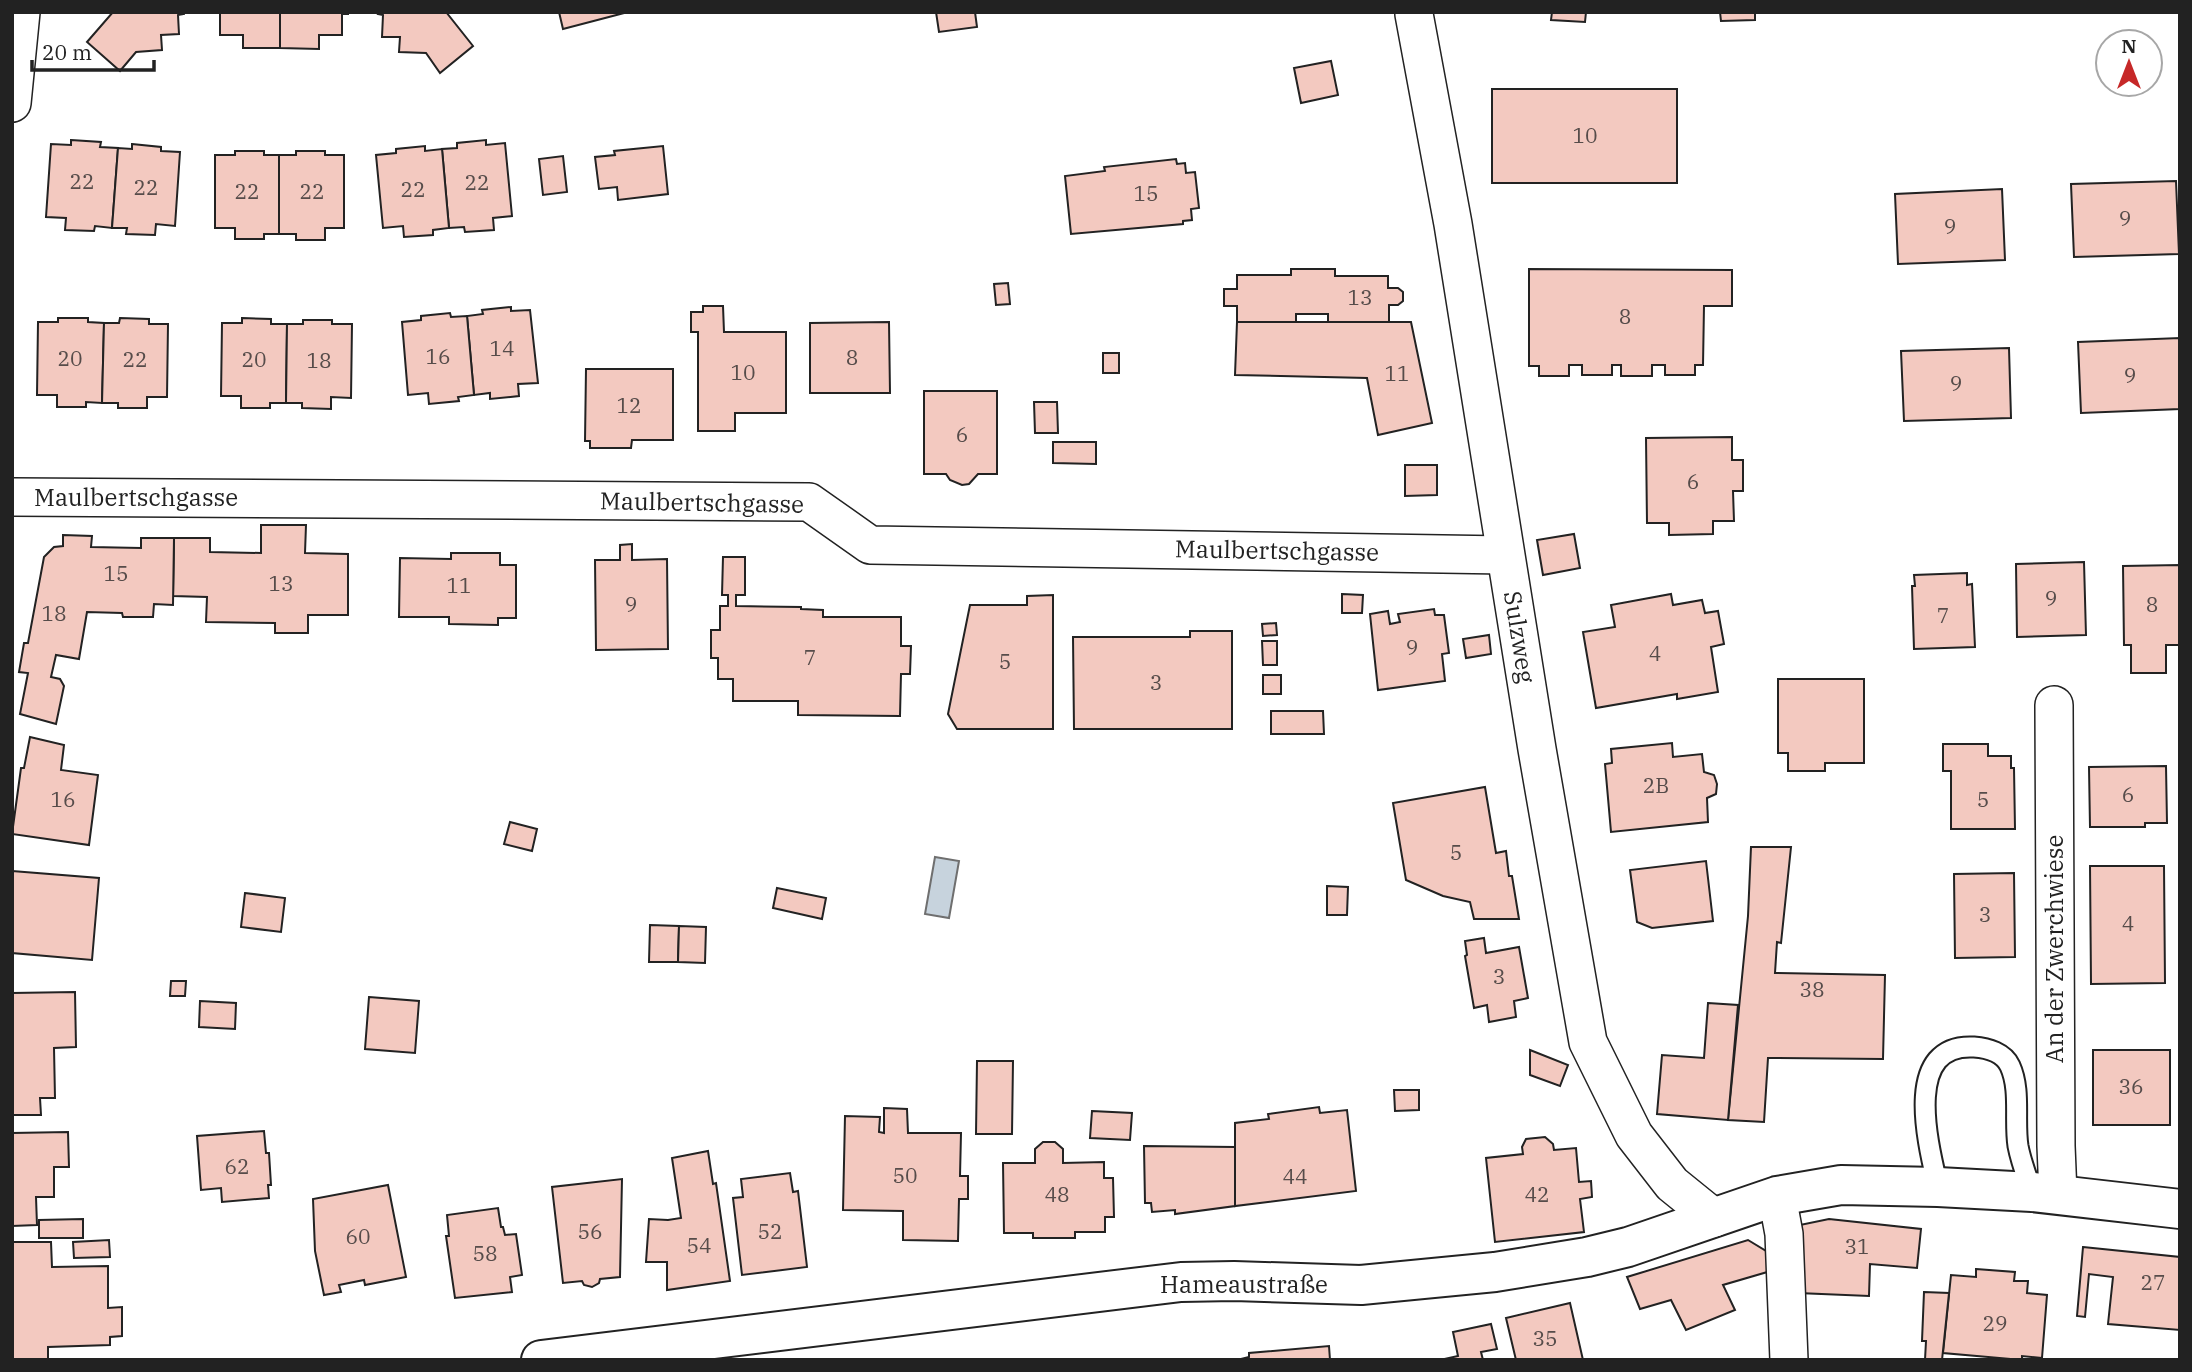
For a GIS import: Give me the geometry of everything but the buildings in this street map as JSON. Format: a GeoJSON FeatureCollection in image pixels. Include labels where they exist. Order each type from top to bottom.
{"type":"FeatureCollection","features":[{"type":"Feature","properties":{"kind":"main road","name":"Hameaustraße"},"geometry":{"type":"LineString","coordinates":[[541,1360],[1181,1282],[1361,1285],[1483,1274],[1598,1254],[1639,1243],[1777,1196],[1841,1185],[1938,1186],[2045,1193],[2180,1209]]}},
{"type":"Feature","properties":{"kind":"street"},"geometry":{"type":"LineString","coordinates":[[12,103],[21,12]]}},
{"type":"Feature","properties":{"kind":"street","name":"Sulzweg"},"geometry":{"type":"LineString","coordinates":[[1414,14],[1453,223],[1505,555],[1588,1042],[1634,1135],[1672,1184],[1714,1218]]}},
{"type":"Feature","properties":{"kind":"street","name":"Maulbertschgasse"},"geometry":{"type":"LineString","coordinates":[[12,497],[809,502],[870,545],[1505,555]]}},
{"type":"Feature","properties":{"kind":"street","name":"An der Zwerchwiese"},"geometry":{"type":"LineString","coordinates":[[2045,1193],[2056,1132],[2054,705]]}},
{"type":"Feature","properties":{"kind":"street"},"geometry":{"type":"LineString","coordinates":[[1777,1196],[1784,1234],[1789,1360]]}},
{"type":"Feature","properties":{"kind":"lane"},"geometry":{"type":"LineString","coordinates":[[1938,1186],[1925,1117],[1926,1095],[1932,1068],[1941,1055],[1954,1048],[1975,1047],[1995,1051],[2010,1065],[2015,1088],[2018,1144],[2024,1170],[2045,1193]]}},
{"type":"Feature","properties":{"kind":"shaded area"},"geometry":{"type":"Polygon","coordinates":[[[935,857],[959,861],[949,918],[925,914],[935,857]]]}}]}
